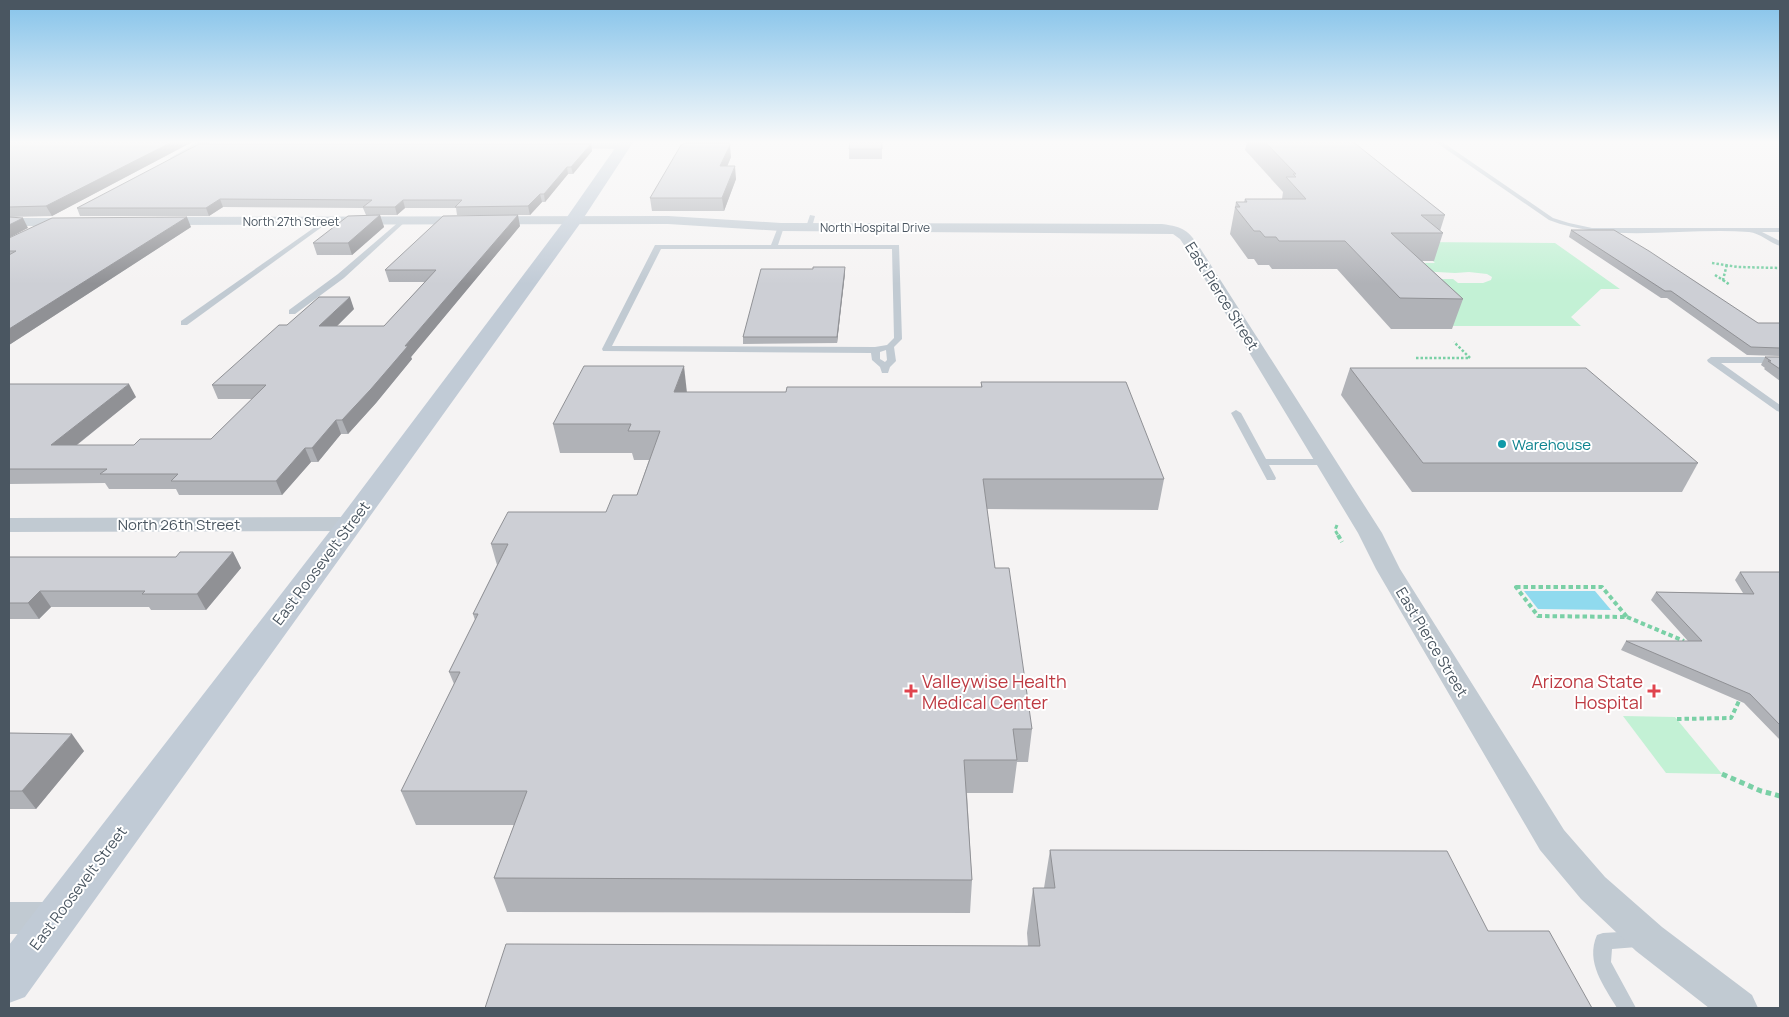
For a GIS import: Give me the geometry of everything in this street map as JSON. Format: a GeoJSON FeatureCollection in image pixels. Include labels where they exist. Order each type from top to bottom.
{"type":"FeatureCollection","features":[{"type":"Feature","properties":{"kind":"street","name":"East Roosevelt Street"},"geometry":{"type":"LineString","coordinates":[[9,981],[350,524],[595,188]]}},
{"type":"Feature","properties":{"kind":"street"},"geometry":{"type":"LineString","coordinates":[[33,233],[74,212]]}},
{"type":"Feature","properties":{"kind":"street","name":"North Hospital Drive"},"geometry":{"type":"LineString","coordinates":[[573,221],[668,220],[781,227],[810,222],[1162,228],[1177,230]]}},
{"type":"Feature","properties":{"kind":"street","name":"North 27th Street"},"geometry":{"type":"LineString","coordinates":[[141,222],[573,221]]}},
{"type":"Feature","properties":{"kind":"street"},"geometry":{"type":"LineString","coordinates":[[9,222],[92,222]]}},
{"type":"Feature","properties":{"kind":"street","name":"East Pierce Street"},"geometry":{"type":"LineString","coordinates":[[1177,230],[1189,242],[1370,533],[1388,570],[1552,840],[1592,888],[1649,939],[1739,1008]]}},
{"type":"Feature","properties":{"kind":"street","name":"North 26th Street"},"geometry":{"type":"LineString","coordinates":[[9,525],[350,524]]}},
{"type":"Feature","properties":{"kind":"street"},"geometry":{"type":"LineString","coordinates":[[9,918],[56,918]]}},
{"type":"Feature","properties":{"kind":"lane"},"geometry":{"type":"LineString","coordinates":[[1506,188],[1551,219],[1580,228],[1603,231],[1780,230]]}},
{"type":"Feature","properties":{"kind":"lane"},"geometry":{"type":"LineString","coordinates":[[184,324],[327,221]]}},
{"type":"Feature","properties":{"kind":"lane"},"geometry":{"type":"LineString","coordinates":[[292,312],[341,276],[403,221]]}},
{"type":"Feature","properties":{"kind":"lane"},"geometry":{"type":"LineString","coordinates":[[774,247],[781,227]]}},
{"type":"Feature","properties":{"kind":"lane"},"geometry":{"type":"LineString","coordinates":[[1754,230],[1780,244]]}},
{"type":"Feature","properties":{"kind":"lane"},"geometry":{"type":"LineString","coordinates":[[658,247],[774,247],[896,247],[898,339],[890,347],[875,350],[606,350],[658,247]]}},
{"type":"Feature","properties":{"kind":"lane"},"geometry":{"type":"LineString","coordinates":[[875,350],[876,360],[885,369],[892,361],[890,347]]}},
{"type":"Feature","properties":{"kind":"lane"},"geometry":{"type":"LineString","coordinates":[[1780,360],[1711,360],[1780,409]]}},
{"type":"Feature","properties":{"kind":"lane"},"geometry":{"type":"LineString","coordinates":[[1236,413],[1271,478]]}},
{"type":"Feature","properties":{"kind":"lane"},"geometry":{"type":"LineString","coordinates":[[1262,462],[1326,462]]}},
{"type":"Feature","properties":{"kind":"lane"},"geometry":{"type":"LineString","coordinates":[[1626,1008],[1602,963],[1603,940],[1649,939]]}},
{"type":"Feature","properties":{"kind":"path"},"geometry":{"type":"LineString","coordinates":[[1712,264],[1780,268]]}},
{"type":"Feature","properties":{"kind":"path"},"geometry":{"type":"LineString","coordinates":[[1723,280],[1727,264]]}},
{"type":"Feature","properties":{"kind":"path"},"geometry":{"type":"LineString","coordinates":[[1715,276],[1730,285]]}},
{"type":"Feature","properties":{"kind":"path"},"geometry":{"type":"LineString","coordinates":[[1416,358],[1470,358],[1454,342]]}},
{"type":"Feature","properties":{"kind":"path"},"geometry":{"type":"LineString","coordinates":[[1627,616],[1602,587],[1516,587],[1538,616],[1627,616],[1684,641]]}},
{"type":"Feature","properties":{"kind":"path"},"geometry":{"type":"LineString","coordinates":[[1677,719],[1731,718],[1739,701]]}},
{"type":"Feature","properties":{"kind":"path"},"geometry":{"type":"LineString","coordinates":[[1722,774],[1761,791],[1780,796]]}},
{"type":"Feature","properties":{"kind":"green space"},"geometry":{"type":"Polygon","coordinates":[[[1413,242],[1555,243],[1620,289],[1601,289],[1571,317],[1581,326],[1448,326],[1401,279],[1453,279],[1458,283],[1483,283],[1491,280],[1492,277],[1487,274],[1469,272],[1419,271],[1410,263],[1435,263],[1413,242]]]}},
{"type":"Feature","properties":{"kind":"green space"},"geometry":{"type":"Polygon","coordinates":[[[1623,716],[1675,717],[1722,774],[1666,773],[1623,716]]]}},
{"type":"Feature","properties":{"kind":"water"},"geometry":{"type":"Polygon","coordinates":[[[1524,591],[1595,591],[1611,610],[1538,609],[1524,591]]]}},
{"type":"Feature","properties":{"kind":"building"},"geometry":{"type":"Polygon","coordinates":[[[9,188],[81,188],[46,206],[9,207],[9,188]]]}},
{"type":"Feature","properties":{"kind":"building"},"geometry":{"type":"Polygon","coordinates":[[[114,188],[549,188],[528,206],[455,207],[462,200],[403,200],[395,207],[363,207],[372,200],[220,199],[206,208],[77,208],[114,188]]]}},
{"type":"Feature","properties":{"kind":"building"},"geometry":{"type":"Polygon","coordinates":[[[656,188],[726,188],[722,198],[650,198],[656,188]]]}},
{"type":"Feature","properties":{"kind":"building"},"geometry":{"type":"Polygon","coordinates":[[[1296,188],[1412,188],[1445,215],[1421,215],[1443,233],[1391,233],[1463,299],[1400,298],[1345,241],[1279,241],[1276,237],[1265,237],[1260,231],[1254,231],[1235,207],[1240,207],[1236,202],[1247,202],[1245,199],[1306,199],[1296,188]]]}},
{"type":"Feature","properties":{"kind":"building"},"geometry":{"type":"Polygon","coordinates":[[[380,215],[348,243],[313,243],[348,216],[380,215]]]}},
{"type":"Feature","properties":{"kind":"building"},"geometry":{"type":"Polygon","coordinates":[[[518,215],[405,346],[408,346],[371,389],[342,420],[336,420],[312,448],[305,448],[276,481],[171,481],[178,474],[100,474],[107,469],[9,469],[9,384],[129,384],[51,445],[134,445],[140,439],[211,439],[266,385],[212,385],[279,325],[287,325],[319,297],[350,297],[319,326],[384,326],[436,270],[385,270],[443,216],[518,215]]]}},
{"type":"Feature","properties":{"kind":"building"},"geometry":{"type":"Polygon","coordinates":[[[9,217],[23,218],[9,225],[9,217]]]}},
{"type":"Feature","properties":{"kind":"building"},"geometry":{"type":"Polygon","coordinates":[[[187,217],[9,329],[9,255],[16,251],[9,251],[9,238],[52,218],[187,217]]]}},
{"type":"Feature","properties":{"kind":"building"},"geometry":{"type":"Polygon","coordinates":[[[1571,230],[1614,230],[1758,323],[1780,323],[1780,348],[1751,347],[1671,291],[1665,291],[1571,230]]]}},
{"type":"Feature","properties":{"kind":"building"},"geometry":{"type":"Polygon","coordinates":[[[813,267],[845,267],[837,337],[743,337],[761,269],[813,269],[813,267]]]}},
{"type":"Feature","properties":{"kind":"building"},"geometry":{"type":"Polygon","coordinates":[[[1765,357],[1780,357],[1780,369],[1768,361],[1771,361],[1765,357]]]}},
{"type":"Feature","properties":{"kind":"building"},"geometry":{"type":"Polygon","coordinates":[[[584,366],[684,366],[674,392],[786,392],[787,387],[982,387],[981,382],[1126,382],[1164,479],[983,479],[995,568],[1009,568],[1032,729],[1013,729],[1017,760],[964,760],[972,880],[494,878],[527,791],[401,791],[460,672],[449,672],[478,614],[473,614],[508,544],[491,544],[508,512],[606,512],[613,495],[637,495],[660,431],[628,431],[631,424],[553,424],[584,366]]]}},
{"type":"Feature","properties":{"kind":"building"},"geometry":{"type":"Polygon","coordinates":[[[1350,368],[1586,368],[1698,463],[1423,463],[1350,368]]]}},
{"type":"Feature","properties":{"kind":"building"},"geometry":{"type":"Polygon","coordinates":[[[180,552],[233,552],[197,594],[142,594],[145,591],[40,591],[28,603],[9,603],[9,557],[176,557],[180,552]]]}},
{"type":"Feature","properties":{"kind":"building"},"geometry":{"type":"Polygon","coordinates":[[[1740,572],[1780,572],[1780,725],[1750,694],[1626,641],[1702,641],[1656,592],[1754,594],[1740,572]]]}},
{"type":"Feature","properties":{"kind":"building"},"geometry":{"type":"Polygon","coordinates":[[[9,733],[72,734],[22,791],[9,791],[9,733]]]}},
{"type":"Feature","properties":{"kind":"building"},"geometry":{"type":"Polygon","coordinates":[[[1050,850],[1447,851],[1488,931],[1549,931],[1592,1008],[485,1008],[506,944],[1040,946],[1033,888],[1055,888],[1050,850]]]}},
{"type":"Feature","properties":{"kind":"place","name":"Warehouse"},"geometry":{"type":"Point","coordinates":[1502,444]}},
{"type":"Feature","properties":{"kind":"place","name":"Valleywise Health Medical Center"},"geometry":{"type":"Point","coordinates":[911,691]}},
{"type":"Feature","properties":{"kind":"place","name":"Arizona State Hospital"},"geometry":{"type":"Point","coordinates":[1654,691]}}]}
